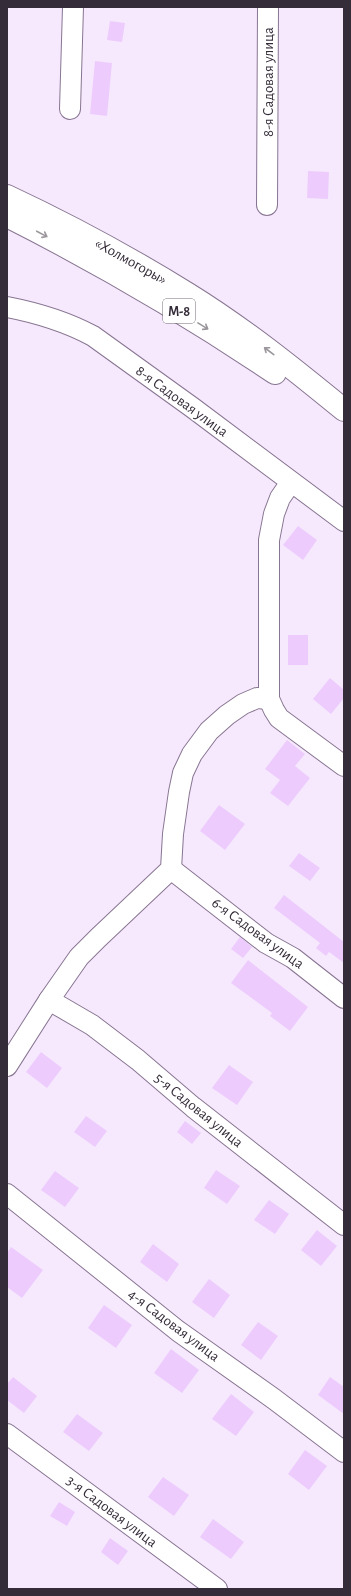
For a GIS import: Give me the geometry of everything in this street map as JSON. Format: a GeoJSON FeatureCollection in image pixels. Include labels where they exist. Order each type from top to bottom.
{"type":"FeatureCollection","features":[{"type":"Feature","properties":{"kind":"highway","name":"«Холмогоры»"},"geometry":{"type":"LineString","coordinates":[[7,196],[114,251],[188,294],[230,322],[344,410]]}},
{"type":"Feature","properties":{"kind":"highway","name":"«Холмогоры»"},"geometry":{"type":"LineString","coordinates":[[7,216],[77,252],[190,318],[344,419]]}},
{"type":"Feature","properties":{"kind":"street"},"geometry":{"type":"LineString","coordinates":[[70,109],[73,7]]}},
{"type":"Feature","properties":{"kind":"street","name":"8-я Садовая улица"},"geometry":{"type":"LineString","coordinates":[[267,205],[268,7]]}},
{"type":"Feature","properties":{"kind":"street","name":"8-я Садовая улица"},"geometry":{"type":"LineString","coordinates":[[7,307],[58,319],[76,326],[93,336],[187,403],[344,521]]}},
{"type":"Feature","properties":{"kind":"street"},"geometry":{"type":"LineString","coordinates":[[291,482],[280,498],[274,514],[269,540],[269,699],[280,718],[344,766]]}},
{"type":"Feature","properties":{"kind":"street"},"geometry":{"type":"LineString","coordinates":[[7,1066],[49,1000],[79,957],[171,869],[173,834],[181,779],[192,754],[209,731],[227,715],[243,704],[257,698],[269,699]]}},
{"type":"Feature","properties":{"kind":"street","name":"6-я Садовая улица"},"geometry":{"type":"LineString","coordinates":[[171,869],[266,943],[293,958],[344,998]]}},
{"type":"Feature","properties":{"kind":"street","name":"5-я Садовая улица"},"geometry":{"type":"LineString","coordinates":[[49,1000],[92,1025],[138,1060],[193,1107],[344,1225]]}},
{"type":"Feature","properties":{"kind":"street","name":"4-я Садовая улица"},"geometry":{"type":"LineString","coordinates":[[7,1194],[178,1331],[274,1399],[344,1452]]}},
{"type":"Feature","properties":{"kind":"street","name":"3-я Садовая улица"},"geometry":{"type":"LineString","coordinates":[[7,1434],[217,1589]]}},
{"type":"Feature","properties":{"kind":"building"},"geometry":{"type":"Polygon","coordinates":[[[110,21],[125,23],[122,42],[107,40],[110,21]]]}},
{"type":"Feature","properties":{"kind":"building"},"geometry":{"type":"Polygon","coordinates":[[[95,61],[112,63],[107,116],[90,114],[95,61]]]}},
{"type":"Feature","properties":{"kind":"building"},"geometry":{"type":"Polygon","coordinates":[[[308,171],[329,172],[328,199],[307,198],[308,171]]]}},
{"type":"Feature","properties":{"kind":"building"},"geometry":{"type":"Polygon","coordinates":[[[298,526],[317,540],[303,560],[283,545],[298,526]]]}},
{"type":"Feature","properties":{"kind":"building"},"geometry":{"type":"Polygon","coordinates":[[[288,635],[308,635],[308,665],[288,665],[288,635]]]}},
{"type":"Feature","properties":{"kind":"building"},"geometry":{"type":"Polygon","coordinates":[[[330,678],[344,690],[344,698],[331,714],[313,699],[330,678]]]}},
{"type":"Feature","properties":{"kind":"building"},"geometry":{"type":"Polygon","coordinates":[[[287,740],[305,754],[295,766],[310,778],[288,806],[270,793],[280,780],[265,769],[287,740]]]}},
{"type":"Feature","properties":{"kind":"building"},"geometry":{"type":"Polygon","coordinates":[[[219,805],[245,824],[225,850],[200,831],[219,805]]]}},
{"type":"Feature","properties":{"kind":"building"},"geometry":{"type":"Polygon","coordinates":[[[299,853],[320,868],[310,881],[289,866],[299,853]]]}},
{"type":"Feature","properties":{"kind":"building"},"geometry":{"type":"Polygon","coordinates":[[[284,895],[344,942],[344,963],[329,952],[326,956],[316,948],[320,943],[274,908],[284,895]]]}},
{"type":"Feature","properties":{"kind":"building"},"geometry":{"type":"Polygon","coordinates":[[[240,937],[252,947],[243,958],[231,949],[240,937]]]}},
{"type":"Feature","properties":{"kind":"building"},"geometry":{"type":"Polygon","coordinates":[[[248,960],[308,1007],[290,1031],[270,1016],[272,1013],[231,983],[248,960]]]}},
{"type":"Feature","properties":{"kind":"building"},"geometry":{"type":"Polygon","coordinates":[[[41,1052],[62,1068],[47,1088],[26,1072],[41,1052]]]}},
{"type":"Feature","properties":{"kind":"building"},"geometry":{"type":"Polygon","coordinates":[[[229,1065],[253,1082],[237,1105],[212,1088],[229,1065]]]}},
{"type":"Feature","properties":{"kind":"building"},"geometry":{"type":"Polygon","coordinates":[[[86,1116],[107,1131],[95,1147],[74,1132],[86,1116]]]}},
{"type":"Feature","properties":{"kind":"building"},"geometry":{"type":"Polygon","coordinates":[[[185,1121],[201,1133],[192,1144],[177,1132],[185,1121]]]}},
{"type":"Feature","properties":{"kind":"building"},"geometry":{"type":"Polygon","coordinates":[[[216,1170],[240,1186],[227,1204],[204,1188],[216,1170]]]}},
{"type":"Feature","properties":{"kind":"building"},"geometry":{"type":"Polygon","coordinates":[[[55,1171],[79,1188],[65,1207],[41,1190],[55,1171]]]}},
{"type":"Feature","properties":{"kind":"building"},"geometry":{"type":"Polygon","coordinates":[[[269,1200],[289,1214],[275,1234],[254,1220],[269,1200]]]}},
{"type":"Feature","properties":{"kind":"building"},"geometry":{"type":"Polygon","coordinates":[[[317,1230],[337,1246],[321,1266],[301,1250],[317,1230]]]}},
{"type":"Feature","properties":{"kind":"building"},"geometry":{"type":"Polygon","coordinates":[[[153,1244],[179,1264],[167,1282],[140,1262],[153,1244]]]}},
{"type":"Feature","properties":{"kind":"building"},"geometry":{"type":"Polygon","coordinates":[[[11,1247],[43,1270],[22,1298],[7,1287],[7,1253],[11,1247]]]}},
{"type":"Feature","properties":{"kind":"building"},"geometry":{"type":"Polygon","coordinates":[[[209,1279],[230,1295],[214,1318],[192,1302],[209,1279]]]}},
{"type":"Feature","properties":{"kind":"building"},"geometry":{"type":"Polygon","coordinates":[[[104,1305],[132,1325],[116,1348],[88,1328],[104,1305]]]}},
{"type":"Feature","properties":{"kind":"building"},"geometry":{"type":"Polygon","coordinates":[[[258,1322],[278,1336],[261,1360],[241,1345],[258,1322]]]}},
{"type":"Feature","properties":{"kind":"building"},"geometry":{"type":"Polygon","coordinates":[[[171,1349],[199,1370],[182,1393],[154,1373],[171,1349]]]}},
{"type":"Feature","properties":{"kind":"building"},"geometry":{"type":"Polygon","coordinates":[[[13,1377],[37,1396],[24,1413],[7,1400],[7,1384],[13,1377]]]}},
{"type":"Feature","properties":{"kind":"building"},"geometry":{"type":"Polygon","coordinates":[[[330,1377],[344,1387],[344,1414],[318,1395],[330,1377]]]}},
{"type":"Feature","properties":{"kind":"building"},"geometry":{"type":"Polygon","coordinates":[[[231,1394],[254,1412],[236,1436],[212,1419],[231,1394]]]}},
{"type":"Feature","properties":{"kind":"building"},"geometry":{"type":"Polygon","coordinates":[[[77,1414],[103,1433],[89,1451],[63,1432],[77,1414]]]}},
{"type":"Feature","properties":{"kind":"building"},"geometry":{"type":"Polygon","coordinates":[[[305,1450],[327,1466],[309,1490],[288,1474],[305,1450]]]}},
{"type":"Feature","properties":{"kind":"building"},"geometry":{"type":"Polygon","coordinates":[[[163,1477],[189,1495],[174,1516],[148,1497],[163,1477]]]}},
{"type":"Feature","properties":{"kind":"building"},"geometry":{"type":"Polygon","coordinates":[[[59,1502],[75,1512],[67,1526],[50,1516],[59,1502]]]}},
{"type":"Feature","properties":{"kind":"building"},"geometry":{"type":"Polygon","coordinates":[[[213,1519],[244,1542],[231,1559],[200,1537],[213,1519]]]}},
{"type":"Feature","properties":{"kind":"building"},"geometry":{"type":"Polygon","coordinates":[[[110,1538],[128,1551],[118,1565],[101,1552],[110,1538]]]}}]}
